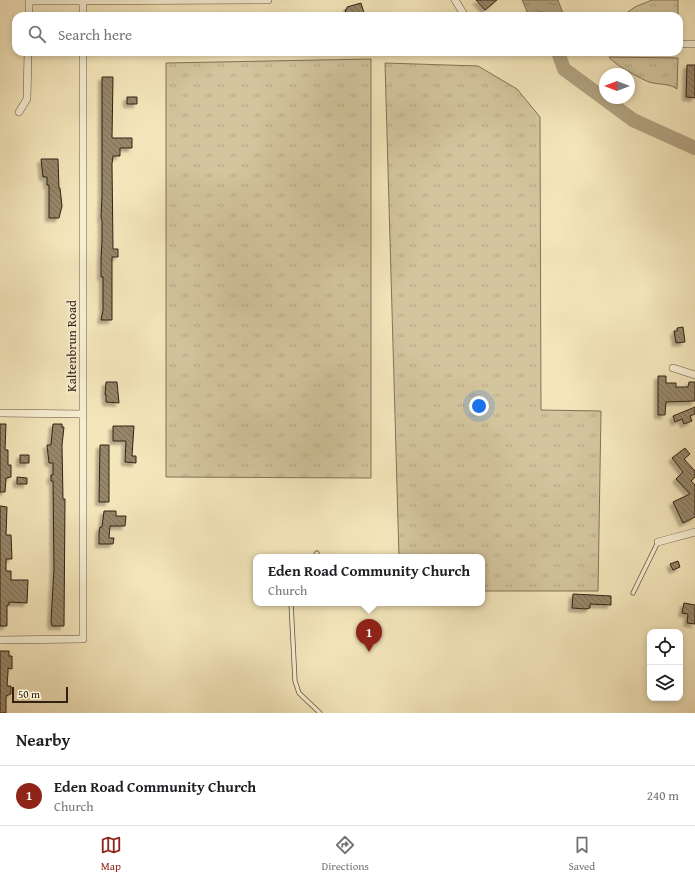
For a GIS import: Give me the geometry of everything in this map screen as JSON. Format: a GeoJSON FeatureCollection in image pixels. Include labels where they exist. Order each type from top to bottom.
{"type":"FeatureCollection","features":[{"type":"Feature","properties":{"kind":"street"},"geometry":{"type":"LineString","coordinates":[[29,12],[29,1],[83,2],[268,0]]}},
{"type":"Feature","properties":{"kind":"street"},"geometry":{"type":"LineString","coordinates":[[455,0],[462,12]]}},
{"type":"Feature","properties":{"kind":"street"},"geometry":{"type":"LineString","coordinates":[[83,2],[83,12]]}},
{"type":"Feature","properties":{"kind":"street"},"geometry":{"type":"LineString","coordinates":[[683,44],[695,44]]}},
{"type":"Feature","properties":{"kind":"street"},"geometry":{"type":"LineString","coordinates":[[19,112],[27,99],[28,56]]}},
{"type":"Feature","properties":{"kind":"street","name":"Kaltenbrun Road"},"geometry":{"type":"LineString","coordinates":[[0,640],[83,639],[83,56]]}},
{"type":"Feature","properties":{"kind":"street"},"geometry":{"type":"LineString","coordinates":[[673,368],[695,375]]}},
{"type":"Feature","properties":{"kind":"street"},"geometry":{"type":"LineString","coordinates":[[0,413],[83,414]]}},
{"type":"Feature","properties":{"kind":"street"},"geometry":{"type":"LineString","coordinates":[[658,542],[695,532]]}},
{"type":"Feature","properties":{"kind":"lane"},"geometry":{"type":"LineString","coordinates":[[633,592],[658,542]]}},
{"type":"Feature","properties":{"kind":"lane"},"geometry":{"type":"LineString","coordinates":[[291,606],[294,681],[299,693],[320,713]]}},
{"type":"Feature","properties":{"kind":"green space"},"geometry":{"type":"Polygon","coordinates":[[[652,0],[678,0],[678,12],[628,12],[635,7],[652,0]]]}},
{"type":"Feature","properties":{"kind":"green space"},"geometry":{"type":"Polygon","coordinates":[[[609,57],[678,58],[677,89],[667,85],[649,82],[635,75],[635,68],[623,68],[609,57]]]}},
{"type":"Feature","properties":{"kind":"green space"},"geometry":{"type":"Polygon","coordinates":[[[371,59],[371,478],[166,477],[166,63],[371,59]]]}},
{"type":"Feature","properties":{"kind":"green space"},"geometry":{"type":"Polygon","coordinates":[[[385,63],[478,66],[517,89],[540,117],[541,410],[601,411],[598,591],[485,591],[485,554],[399,554],[385,63]]]}},
{"type":"Feature","properties":{"kind":"water"},"geometry":{"type":"Polygon","coordinates":[[[522,0],[558,0],[562,12],[527,12],[522,0]]]}},
{"type":"Feature","properties":{"kind":"building"},"geometry":{"type":"Polygon","coordinates":[[[476,0],[497,0],[485,10],[476,0]]]}},
{"type":"Feature","properties":{"kind":"building"},"geometry":{"type":"Polygon","coordinates":[[[361,3],[364,12],[346,12],[347,7],[361,3]]]}},
{"type":"Feature","properties":{"kind":"building"},"geometry":{"type":"Polygon","coordinates":[[[687,65],[695,65],[695,98],[686,97],[687,65]]]}},
{"type":"Feature","properties":{"kind":"building"},"geometry":{"type":"Polygon","coordinates":[[[102,77],[113,77],[112,138],[132,138],[132,148],[120,148],[120,156],[113,156],[112,164],[113,249],[118,249],[118,257],[112,257],[112,320],[101,320],[103,310],[103,277],[101,277],[102,77]]]}},
{"type":"Feature","properties":{"kind":"building"},"geometry":{"type":"Polygon","coordinates":[[[127,97],[137,97],[137,104],[127,104],[127,97]]]}},
{"type":"Feature","properties":{"kind":"building"},"geometry":{"type":"Polygon","coordinates":[[[41,159],[58,159],[59,188],[62,206],[59,218],[49,218],[49,185],[47,185],[47,177],[43,177],[41,159]]]}},
{"type":"Feature","properties":{"kind":"building"},"geometry":{"type":"Polygon","coordinates":[[[683,327],[685,342],[676,343],[674,331],[677,331],[677,328],[683,327]]]}},
{"type":"Feature","properties":{"kind":"building"},"geometry":{"type":"Polygon","coordinates":[[[658,376],[666,376],[666,383],[676,383],[676,387],[688,387],[689,382],[695,382],[695,401],[666,402],[665,415],[658,415],[658,376]]]}},
{"type":"Feature","properties":{"kind":"building"},"geometry":{"type":"Polygon","coordinates":[[[106,382],[117,382],[119,403],[106,402],[106,382]]]}},
{"type":"Feature","properties":{"kind":"building"},"geometry":{"type":"Polygon","coordinates":[[[695,407],[695,414],[690,416],[692,421],[684,424],[682,419],[675,422],[673,416],[695,407]]]}},
{"type":"Feature","properties":{"kind":"building"},"geometry":{"type":"Polygon","coordinates":[[[0,424],[6,424],[5,450],[8,450],[8,465],[11,465],[11,477],[6,478],[5,492],[0,492],[0,424]]]}},
{"type":"Feature","properties":{"kind":"building"},"geometry":{"type":"Polygon","coordinates":[[[53,424],[62,424],[62,427],[64,427],[62,445],[63,499],[65,499],[64,626],[52,626],[51,622],[54,569],[53,481],[51,481],[51,475],[53,475],[53,463],[49,463],[47,445],[51,445],[53,424]]]}},
{"type":"Feature","properties":{"kind":"building"},"geometry":{"type":"Polygon","coordinates":[[[113,426],[134,426],[132,456],[136,456],[136,463],[125,462],[126,441],[113,441],[113,426]]]}},
{"type":"Feature","properties":{"kind":"building"},"geometry":{"type":"Polygon","coordinates":[[[100,445],[109,445],[109,502],[99,502],[100,445]]]}},
{"type":"Feature","properties":{"kind":"building"},"geometry":{"type":"Polygon","coordinates":[[[685,448],[690,454],[684,459],[695,471],[695,477],[691,481],[695,485],[695,517],[683,523],[673,502],[690,494],[676,479],[683,472],[672,458],[685,448]]]}},
{"type":"Feature","properties":{"kind":"building"},"geometry":{"type":"Polygon","coordinates":[[[20,455],[29,455],[29,463],[20,463],[20,455]]]}},
{"type":"Feature","properties":{"kind":"building"},"geometry":{"type":"Polygon","coordinates":[[[17,477],[27,478],[27,484],[17,484],[17,477]]]}},
{"type":"Feature","properties":{"kind":"building"},"geometry":{"type":"Polygon","coordinates":[[[0,506],[7,507],[6,535],[11,535],[12,559],[6,559],[6,571],[11,571],[11,580],[28,580],[27,603],[9,602],[9,605],[7,605],[7,626],[0,626],[0,506]]]}},
{"type":"Feature","properties":{"kind":"building"},"geometry":{"type":"Polygon","coordinates":[[[104,511],[116,511],[116,516],[126,516],[125,526],[110,526],[109,538],[114,538],[113,544],[99,544],[99,532],[100,527],[102,527],[104,511]]]}},
{"type":"Feature","properties":{"kind":"building"},"geometry":{"type":"Polygon","coordinates":[[[678,561],[680,567],[673,570],[670,564],[678,561]]]}},
{"type":"Feature","properties":{"kind":"building"},"geometry":{"type":"Polygon","coordinates":[[[573,594],[611,596],[611,605],[590,604],[590,608],[586,609],[572,608],[573,594]]]}},
{"type":"Feature","properties":{"kind":"building"},"geometry":{"type":"Polygon","coordinates":[[[684,603],[695,605],[695,624],[687,623],[688,614],[682,613],[684,603]]]}},
{"type":"Feature","properties":{"kind":"building"},"geometry":{"type":"Polygon","coordinates":[[[0,651],[9,651],[9,656],[12,656],[12,669],[8,668],[7,686],[11,686],[11,694],[6,696],[6,713],[0,713],[0,651]]]}},
{"type":"Feature","properties":{"kind":"waterway"},"geometry":{"type":"LineString","coordinates":[[559,56],[564,69],[633,120],[695,148]]}},
{"type":"Feature","properties":{"kind":"place","name":"Eden Road Community Church"},"geometry":{"type":"Point","coordinates":[369,652]}}]}
